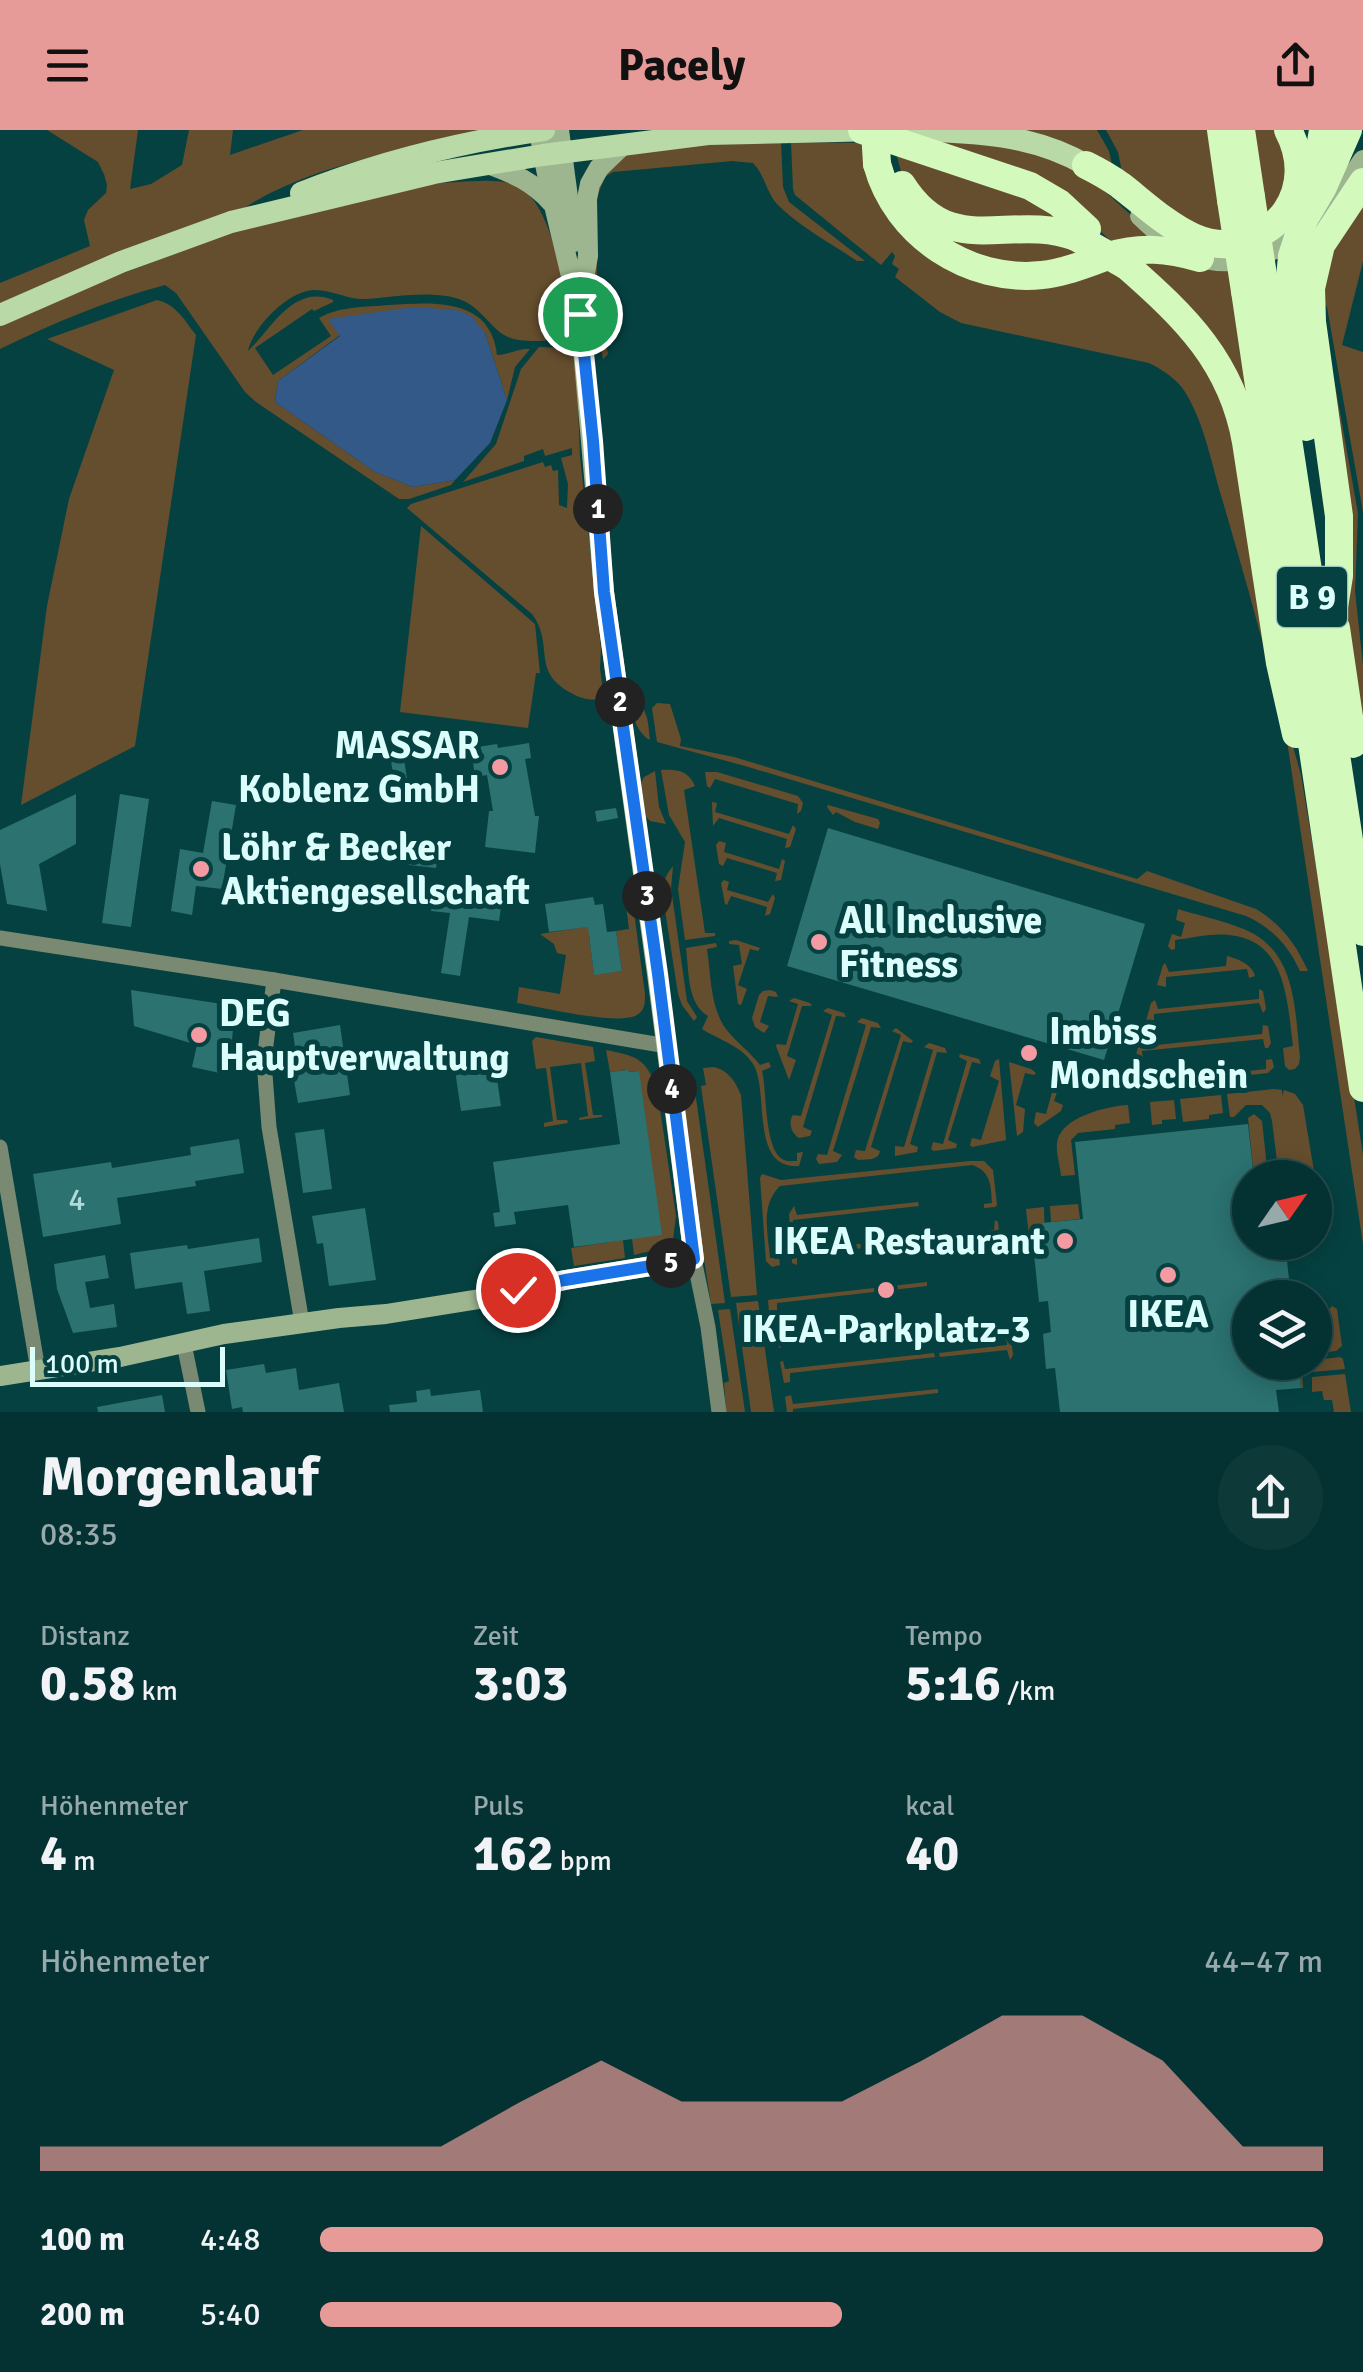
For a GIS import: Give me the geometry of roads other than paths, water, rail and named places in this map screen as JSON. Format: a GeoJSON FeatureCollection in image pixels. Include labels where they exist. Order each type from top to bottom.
{"type":"FeatureCollection","features":[{"type":"Feature","properties":{"kind":"highway"},"geometry":{"type":"LineString","coordinates":[[862,130],[1030,186],[1059,202],[1082,233],[1172,306],[1198,334],[1220,367],[1246,442],[1287,696],[1330,856]]}},
{"type":"Feature","properties":{"kind":"highway"},"geometry":{"type":"LineString","coordinates":[[875,130],[892,199],[907,221],[940,250],[976,268],[1014,276],[1040,276],[1144,249],[1200,258]]}},
{"type":"Feature","properties":{"kind":"highway"},"geometry":{"type":"LineString","coordinates":[[884,162],[889,130]]}},
{"type":"Feature","properties":{"kind":"highway","name":"B 9"},"geometry":{"type":"LineString","coordinates":[[1221,130],[1266,290],[1361,919]]}},
{"type":"Feature","properties":{"kind":"highway","name":"B 9"},"geometry":{"type":"LineString","coordinates":[[1242,130],[1242,199]]}},
{"type":"Feature","properties":{"kind":"highway"},"geometry":{"type":"LineString","coordinates":[[1086,165],[1184,233],[1204,241],[1233,244],[1272,225],[1292,200],[1299,166],[1288,130]]}},
{"type":"Feature","properties":{"kind":"highway"},"geometry":{"type":"LineString","coordinates":[[1322,130],[1318,166],[1292,256],[1266,290],[1294,348],[1363,819]]}},
{"type":"Feature","properties":{"kind":"highway"},"geometry":{"type":"LineString","coordinates":[[1304,219],[1348,130]]}},
{"type":"Feature","properties":{"kind":"highway"},"geometry":{"type":"LineString","coordinates":[[884,162],[911,198],[944,224],[977,232],[1039,229],[1082,233]]}},
{"type":"Feature","properties":{"kind":"highway"},"geometry":{"type":"LineString","coordinates":[[1334,613],[1339,576],[1339,516],[1312,322],[1311,288],[1320,245],[1363,182]]}},
{"type":"Feature","properties":{"kind":"highway","name":"B 9"},"geometry":{"type":"LineString","coordinates":[[1266,290],[1330,856],[1363,1088]]}},
{"type":"Feature","properties":{"kind":"highway"},"geometry":{"type":"LineString","coordinates":[[1361,919],[1363,874]]}},
{"type":"Feature","properties":{"kind":"main road"},"geometry":{"type":"LineString","coordinates":[[0,316],[122,262],[248,217],[370,167],[500,134],[541,130]]}},
{"type":"Feature","properties":{"kind":"main road"},"geometry":{"type":"LineString","coordinates":[[248,217],[555,146],[623,145],[732,132],[898,130]]}},
{"type":"Feature","properties":{"kind":"main road"},"geometry":{"type":"LineString","coordinates":[[909,130],[973,132],[1030,141],[1086,165]]}},
{"type":"Feature","properties":{"kind":"street"},"geometry":{"type":"LineString","coordinates":[[541,130],[555,146],[598,352],[593,441]]}},
{"type":"Feature","properties":{"kind":"street"},"geometry":{"type":"LineString","coordinates":[[583,284],[588,256],[588,191],[599,168],[623,145]]}},
{"type":"Feature","properties":{"kind":"street"},"geometry":{"type":"LineString","coordinates":[[555,146],[552,204],[580,314],[604,592],[694,1259],[719,1412]]}},
{"type":"Feature","properties":{"kind":"street"},"geometry":{"type":"LineString","coordinates":[[1086,165],[1162,236],[1200,258],[1221,261],[1252,258],[1299,234],[1333,202],[1363,160]]}},
{"type":"Feature","properties":{"kind":"street"},"geometry":{"type":"LineString","coordinates":[[488,164],[530,182],[552,204]]}},
{"type":"Feature","properties":{"kind":"street"},"geometry":{"type":"LineString","coordinates":[[0,938],[666,1046]]}},
{"type":"Feature","properties":{"kind":"street"},"geometry":{"type":"LineString","coordinates":[[274,980],[264,1062],[268,1127],[302,1323]]}},
{"type":"Feature","properties":{"kind":"street"},"geometry":{"type":"LineString","coordinates":[[0,1147],[38,1370]]}},
{"type":"Feature","properties":{"kind":"street"},"geometry":{"type":"LineString","coordinates":[[0,1376],[120,1357],[224,1334],[477,1300],[565,1280],[694,1259]]}},
{"type":"Feature","properties":{"kind":"street"},"geometry":{"type":"LineString","coordinates":[[184,1344],[198,1412]]}},
{"type":"Feature","properties":{"kind":"water"},"geometry":{"type":"Polygon","coordinates":[[[413,307],[456,310],[471,316],[485,333],[507,400],[490,443],[455,480],[413,487],[375,472],[275,402],[278,381],[340,336],[328,319],[413,307]]]}},
{"type":"Feature","properties":{"kind":"place","name":"MASSAR Koblenz GmbH"},"geometry":{"type":"Point","coordinates":[500,767]}},
{"type":"Feature","properties":{"kind":"place","name":"Löhr & Becker Aktiengesellschaft"},"geometry":{"type":"Point","coordinates":[201,869]}},
{"type":"Feature","properties":{"kind":"place","name":"All Inclusive Fitness"},"geometry":{"type":"Point","coordinates":[819,942]}},
{"type":"Feature","properties":{"kind":"place","name":"DEG Hauptverwaltung"},"geometry":{"type":"Point","coordinates":[199,1035]}},
{"type":"Feature","properties":{"kind":"place","name":"Imbiss Mondschein"},"geometry":{"type":"Point","coordinates":[1029,1053]}},
{"type":"Feature","properties":{"kind":"place","name":"IKEA Restaurant"},"geometry":{"type":"Point","coordinates":[1065,1241]}},
{"type":"Feature","properties":{"kind":"place","name":"IKEA"},"geometry":{"type":"Point","coordinates":[1168,1275]}},
{"type":"Feature","properties":{"kind":"place","name":"IKEA-Parkplatz-3"},"geometry":{"type":"Point","coordinates":[886,1290]}}]}
